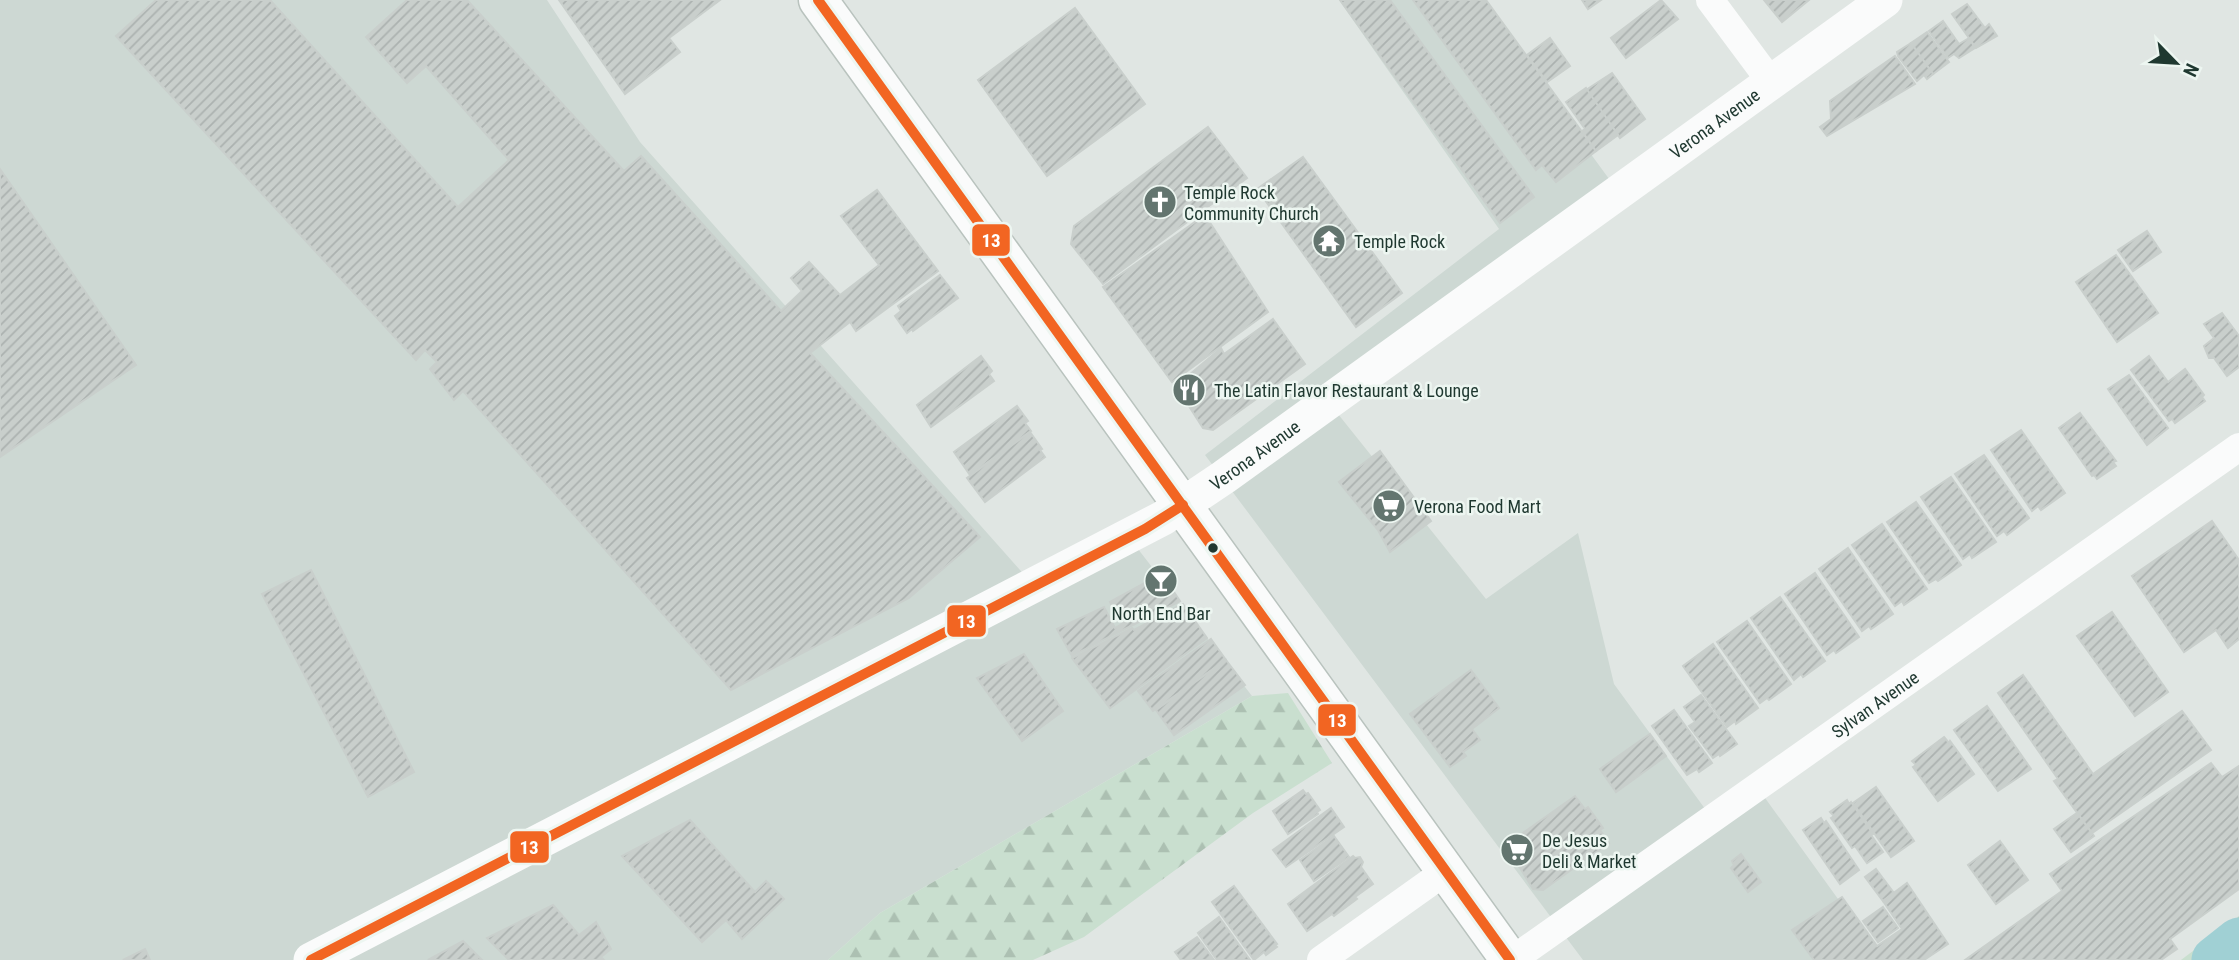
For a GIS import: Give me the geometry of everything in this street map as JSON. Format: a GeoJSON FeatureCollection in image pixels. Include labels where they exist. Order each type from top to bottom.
{"type":"FeatureCollection","features":[{"type":"Feature","properties":{"kind":"main road"},"geometry":{"type":"LineString","coordinates":[[818,0],[1511,960]]}},
{"type":"Feature","properties":{"kind":"street"},"geometry":{"type":"LineString","coordinates":[[1710,0],[1772,82]]}},
{"type":"Feature","properties":{"kind":"street","name":"Verona Avenue"},"geometry":{"type":"LineString","coordinates":[[311,960],[1145,529],[1183,505],[1885,0]]}},
{"type":"Feature","properties":{"kind":"street","name":"Sylvan Avenue"},"geometry":{"type":"LineString","coordinates":[[1511,960],[2239,447]]}},
{"type":"Feature","properties":{"kind":"street"},"geometry":{"type":"LineString","coordinates":[[1321,960],[1446,871]]}},
{"type":"Feature","properties":{"kind":"shaded area"},"geometry":{"type":"Polygon","coordinates":[[[0,0],[547,0],[640,142],[1036,588],[1131,540],[1252,696],[880,913],[828,960],[0,960],[0,0]]]}},
{"type":"Feature","properties":{"kind":"shaded area"},"geometry":{"type":"Polygon","coordinates":[[[1339,0],[1478,0],[1623,198],[1330,404],[1486,599],[1578,533],[1614,684],[1711,817],[1755,784],[1882,960],[1583,960],[1205,455],[1499,229],[1339,0]]]}},
{"type":"Feature","properties":{"kind":"green space"},"geometry":{"type":"Polygon","coordinates":[[[1288,693],[1332,763],[1253,813],[1084,937],[1033,960],[828,960],[880,913],[1252,696],[1288,693]]]}},
{"type":"Feature","properties":{"kind":"green space"},"geometry":{"type":"Polygon","coordinates":[[[2239,916],[2239,960],[2181,960],[2239,916]]]}},
{"type":"Feature","properties":{"kind":"building"},"geometry":{"type":"Polygon","coordinates":[[[156,0],[270,0],[458,207],[509,160],[426,66],[407,83],[366,37],[407,0],[467,0],[624,171],[641,156],[781,311],[802,291],[791,278],[809,262],[840,295],[879,265],[841,216],[877,190],[938,271],[856,331],[850,322],[810,353],[980,537],[909,598],[731,690],[463,391],[454,400],[430,369],[437,362],[425,350],[416,360],[116,36],[156,0]]]}},
{"type":"Feature","properties":{"kind":"building"},"geometry":{"type":"Polygon","coordinates":[[[559,0],[720,0],[669,38],[680,52],[625,94],[559,0]]]}},
{"type":"Feature","properties":{"kind":"building"},"geometry":{"type":"Polygon","coordinates":[[[1340,0],[1390,0],[1534,197],[1500,223],[1340,0]]]}},
{"type":"Feature","properties":{"kind":"building"},"geometry":{"type":"Polygon","coordinates":[[[1413,0],[1486,0],[1596,151],[1556,182],[1542,165],[1536,170],[1413,0]]]}},
{"type":"Feature","properties":{"kind":"building"},"geometry":{"type":"Polygon","coordinates":[[[1582,0],[1601,0],[1588,9],[1582,0]]]}},
{"type":"Feature","properties":{"kind":"building"},"geometry":{"type":"Polygon","coordinates":[[[1661,0],[1678,19],[1626,58],[1611,38],[1661,0]]]}},
{"type":"Feature","properties":{"kind":"building"},"geometry":{"type":"Polygon","coordinates":[[[1764,0],[1809,0],[1782,22],[1764,0]]]}},
{"type":"Feature","properties":{"kind":"building"},"geometry":{"type":"Polygon","coordinates":[[[1967,4],[1985,28],[1989,24],[1997,36],[1976,48],[1952,14],[1967,4]]]}},
{"type":"Feature","properties":{"kind":"building"},"geometry":{"type":"Polygon","coordinates":[[[1075,8],[1145,104],[1047,176],[978,80],[1075,8]]]}},
{"type":"Feature","properties":{"kind":"building"},"geometry":{"type":"Polygon","coordinates":[[[1943,21],[1959,44],[1969,38],[1975,48],[1959,58],[1954,54],[1948,58],[1929,31],[1943,21]]]}},
{"type":"Feature","properties":{"kind":"building"},"geometry":{"type":"Polygon","coordinates":[[[1927,32],[1949,62],[1933,74],[1911,43],[1927,32]]]}},
{"type":"Feature","properties":{"kind":"building"},"geometry":{"type":"Polygon","coordinates":[[[1550,38],[1570,66],[1547,82],[1527,55],[1550,38]]]}},
{"type":"Feature","properties":{"kind":"building"},"geometry":{"type":"Polygon","coordinates":[[[1911,43],[1933,74],[1927,79],[1924,75],[1917,81],[1898,56],[1897,52],[1911,43]]]}},
{"type":"Feature","properties":{"kind":"building"},"geometry":{"type":"Polygon","coordinates":[[[1895,56],[1915,84],[1827,136],[1820,127],[1831,119],[1830,101],[1895,56]]]}},
{"type":"Feature","properties":{"kind":"building"},"geometry":{"type":"Polygon","coordinates":[[[1612,73],[1645,119],[1620,138],[1586,90],[1612,73]]]}},
{"type":"Feature","properties":{"kind":"building"},"geometry":{"type":"Polygon","coordinates":[[[1586,88],[1618,135],[1596,151],[1582,131],[1585,129],[1566,102],[1586,88]]]}},
{"type":"Feature","properties":{"kind":"building","name":"Temple Rock Community Church"},"geometry":{"type":"Polygon","coordinates":[[[1208,127],[1247,178],[1103,284],[1071,244],[1074,226],[1208,127]]]}},
{"type":"Feature","properties":{"kind":"building","name":"Temple Rock"},"geometry":{"type":"Polygon","coordinates":[[[1303,157],[1402,293],[1356,327],[1257,189],[1303,157]]]}},
{"type":"Feature","properties":{"kind":"building"},"geometry":{"type":"Polygon","coordinates":[[[0,169],[136,365],[0,457],[0,169]]]}},
{"type":"Feature","properties":{"kind":"building"},"geometry":{"type":"Polygon","coordinates":[[[1205,215],[1268,312],[1172,382],[1103,287],[1205,215]]]}},
{"type":"Feature","properties":{"kind":"building"},"geometry":{"type":"Polygon","coordinates":[[[2147,231],[2161,252],[2133,271],[2118,250],[2147,231]]]}},
{"type":"Feature","properties":{"kind":"building"},"geometry":{"type":"Polygon","coordinates":[[[2116,255],[2158,313],[2117,342],[2076,282],[2116,255]]]}},
{"type":"Feature","properties":{"kind":"building"},"geometry":{"type":"Polygon","coordinates":[[[940,275],[958,298],[907,333],[895,316],[901,311],[898,306],[940,275]]]}},
{"type":"Feature","properties":{"kind":"building"},"geometry":{"type":"Polygon","coordinates":[[[2222,313],[2239,336],[2239,367],[2227,376],[2214,358],[2209,358],[2204,346],[2214,338],[2204,324],[2222,313]]]}},
{"type":"Feature","properties":{"kind":"building"},"geometry":{"type":"Polygon","coordinates":[[[1273,319],[1305,364],[1213,430],[1203,428],[1176,386],[1221,348],[1224,354],[1273,319]]]}},
{"type":"Feature","properties":{"kind":"building"},"geometry":{"type":"Polygon","coordinates":[[[981,356],[992,371],[989,374],[994,381],[931,427],[917,405],[981,356]]]}},
{"type":"Feature","properties":{"kind":"building"},"geometry":{"type":"Polygon","coordinates":[[[2149,356],[2168,382],[2185,369],[2204,395],[2202,397],[2205,401],[2175,423],[2172,419],[2169,421],[2131,370],[2149,356]]]}},
{"type":"Feature","properties":{"kind":"building"},"geometry":{"type":"Polygon","coordinates":[[[2129,375],[2168,428],[2147,445],[2108,389],[2129,375]]]}},
{"type":"Feature","properties":{"kind":"building"},"geometry":{"type":"Polygon","coordinates":[[[1017,406],[1028,421],[1025,423],[1031,431],[970,475],[954,452],[1017,406]]]}},
{"type":"Feature","properties":{"kind":"building"},"geometry":{"type":"Polygon","coordinates":[[[2080,413],[2116,461],[2113,462],[2116,466],[2097,479],[2092,476],[2059,428],[2080,413]]]}},
{"type":"Feature","properties":{"kind":"building"},"geometry":{"type":"Polygon","coordinates":[[[2021,430],[2065,493],[2041,510],[2038,506],[2032,511],[1991,450],[2021,430]]]}},
{"type":"Feature","properties":{"kind":"building"},"geometry":{"type":"Polygon","coordinates":[[[1030,432],[1045,457],[985,502],[967,478],[1030,432]]]}},
{"type":"Feature","properties":{"kind":"building","name":"Verona Food Mart"},"geometry":{"type":"Polygon","coordinates":[[[1380,451],[1431,521],[1390,552],[1378,530],[1339,482],[1380,451]]]}},
{"type":"Feature","properties":{"kind":"building"},"geometry":{"type":"Polygon","coordinates":[[[1984,455],[2029,518],[2007,535],[2004,531],[1997,536],[1955,474],[1984,455]]]}},
{"type":"Feature","properties":{"kind":"building"},"geometry":{"type":"Polygon","coordinates":[[[1951,477],[1996,542],[1972,558],[1970,554],[1963,559],[1921,497],[1951,477]]]}},
{"type":"Feature","properties":{"kind":"building"},"geometry":{"type":"Polygon","coordinates":[[[1916,502],[1961,565],[1938,581],[1936,579],[1929,583],[1887,522],[1916,502]]]}},
{"type":"Feature","properties":{"kind":"building"},"geometry":{"type":"Polygon","coordinates":[[[2212,521],[2239,560],[2239,639],[2228,648],[2216,630],[2184,652],[2132,576],[2212,521]]]}},
{"type":"Feature","properties":{"kind":"building"},"geometry":{"type":"Polygon","coordinates":[[[1882,524],[1927,589],[1904,605],[1902,601],[1895,606],[1852,545],[1882,524]]]}},
{"type":"Feature","properties":{"kind":"building"},"geometry":{"type":"Polygon","coordinates":[[[1848,548],[1893,614],[1871,629],[1869,626],[1862,631],[1819,569],[1848,548]]]}},
{"type":"Feature","properties":{"kind":"building"},"geometry":{"type":"Polygon","coordinates":[[[311,570],[414,772],[368,797],[262,594],[311,570]]]}},
{"type":"Feature","properties":{"kind":"building"},"geometry":{"type":"Polygon","coordinates":[[[1815,573],[1859,637],[1836,653],[1834,650],[1827,655],[1785,594],[1815,573]]]}},
{"type":"Feature","properties":{"kind":"building"},"geometry":{"type":"Polygon","coordinates":[[[1159,575],[1164,577],[1180,601],[1072,656],[1057,629],[1104,607],[1115,628],[1122,624],[1110,602],[1159,575]]]}},
{"type":"Feature","properties":{"kind":"building"},"geometry":{"type":"Polygon","coordinates":[[[1780,597],[1825,661],[1803,677],[1801,674],[1794,680],[1751,618],[1780,597]]]}},
{"type":"Feature","properties":{"kind":"building"},"geometry":{"type":"Polygon","coordinates":[[[1183,604],[1207,638],[1110,708],[1072,658],[1183,604]]]}},
{"type":"Feature","properties":{"kind":"building"},"geometry":{"type":"Polygon","coordinates":[[[2112,612],[2168,692],[2135,716],[2077,636],[2112,612]]]}},
{"type":"Feature","properties":{"kind":"building"},"geometry":{"type":"Polygon","coordinates":[[[1747,621],[1791,684],[1769,700],[1767,698],[1760,703],[1717,642],[1747,621]]]}},
{"type":"Feature","properties":{"kind":"building"},"geometry":{"type":"Polygon","coordinates":[[[1211,639],[1226,660],[1153,711],[1138,691],[1211,639]]]}},
{"type":"Feature","properties":{"kind":"building"},"geometry":{"type":"Polygon","coordinates":[[[1713,644],[1758,708],[1736,724],[1735,721],[1727,727],[1683,666],[1713,644]]]}},
{"type":"Feature","properties":{"kind":"building"},"geometry":{"type":"Polygon","coordinates":[[[1024,654],[1063,711],[1022,741],[977,678],[1024,654]]]}},
{"type":"Feature","properties":{"kind":"building"},"geometry":{"type":"Polygon","coordinates":[[[1226,660],[1245,685],[1174,735],[1156,710],[1226,660]]]}},
{"type":"Feature","properties":{"kind":"building"},"geometry":{"type":"Polygon","coordinates":[[[1471,670],[1499,708],[1472,729],[1480,740],[1463,752],[1466,756],[1450,767],[1410,714],[1471,670]]]}},
{"type":"Feature","properties":{"kind":"building"},"geometry":{"type":"Polygon","coordinates":[[[2023,675],[2093,774],[2182,711],[2211,750],[2092,833],[2054,781],[2058,779],[1998,693],[2023,675]]]}},
{"type":"Feature","properties":{"kind":"building"},"geometry":{"type":"Polygon","coordinates":[[[1701,695],[1737,744],[1713,758],[1689,726],[1695,722],[1684,707],[1701,695]]]}},
{"type":"Feature","properties":{"kind":"building"},"geometry":{"type":"Polygon","coordinates":[[[1987,706],[2031,769],[1998,791],[1954,730],[1987,706]]]}},
{"type":"Feature","properties":{"kind":"building"},"geometry":{"type":"Polygon","coordinates":[[[1674,710],[1712,763],[1699,772],[1697,769],[1687,775],[1652,726],[1674,710]]]}},
{"type":"Feature","properties":{"kind":"building"},"geometry":{"type":"Polygon","coordinates":[[[1650,734],[1666,756],[1616,792],[1600,769],[1650,734]]]}},
{"type":"Feature","properties":{"kind":"building"},"geometry":{"type":"Polygon","coordinates":[[[1944,737],[1949,743],[1950,741],[1974,774],[1938,801],[1913,767],[1916,765],[1912,761],[1944,737]]]}},
{"type":"Feature","properties":{"kind":"building"},"geometry":{"type":"Polygon","coordinates":[[[2211,763],[2222,777],[2239,766],[2239,889],[2170,939],[2177,949],[2161,960],[1965,960],[2062,891],[2050,874],[2211,763]]]}},
{"type":"Feature","properties":{"kind":"building"},"geometry":{"type":"Polygon","coordinates":[[[1876,787],[1914,841],[1891,857],[1853,803],[1876,787]]]}},
{"type":"Feature","properties":{"kind":"building"},"geometry":{"type":"Polygon","coordinates":[[[1303,790],[1320,810],[1288,834],[1273,811],[1303,790]]]}},
{"type":"Feature","properties":{"kind":"building"},"geometry":{"type":"Polygon","coordinates":[[[1575,796],[1585,809],[1588,807],[1603,828],[1600,830],[1609,843],[1543,890],[1533,889],[1506,845],[1575,796]]]}},
{"type":"Feature","properties":{"kind":"building"},"geometry":{"type":"Polygon","coordinates":[[[1847,800],[1849,804],[1851,802],[1883,852],[1867,863],[1855,846],[1852,848],[1831,818],[1834,816],[1830,812],[1847,800]]]}},
{"type":"Feature","properties":{"kind":"building"},"geometry":{"type":"Polygon","coordinates":[[[1331,808],[1344,827],[1286,867],[1273,850],[1331,808]]]}},
{"type":"Feature","properties":{"kind":"building"},"geometry":{"type":"Polygon","coordinates":[[[2077,813],[2094,836],[2071,852],[2054,829],[2077,813]]]}},
{"type":"Feature","properties":{"kind":"building"},"geometry":{"type":"Polygon","coordinates":[[[1821,818],[1824,823],[1826,821],[1859,870],[1840,884],[1803,830],[1821,818]]]}},
{"type":"Feature","properties":{"kind":"building"},"geometry":{"type":"Polygon","coordinates":[[[690,820],[755,892],[766,881],[784,899],[742,939],[726,920],[702,942],[622,856],[690,820]]]}},
{"type":"Feature","properties":{"kind":"building"},"geometry":{"type":"Polygon","coordinates":[[[1334,836],[1349,857],[1314,881],[1300,860],[1334,836]]]}},
{"type":"Feature","properties":{"kind":"building"},"geometry":{"type":"Polygon","coordinates":[[[2000,841],[2028,880],[1996,904],[1968,865],[2000,841]]]}},
{"type":"Feature","properties":{"kind":"building"},"geometry":{"type":"Polygon","coordinates":[[[1741,854],[1761,882],[1748,892],[1731,868],[1734,865],[1732,861],[1741,854]]]}},
{"type":"Feature","properties":{"kind":"building"},"geometry":{"type":"Polygon","coordinates":[[[1353,856],[1360,857],[1363,862],[1361,867],[1373,884],[1334,916],[1332,914],[1307,931],[1288,904],[1353,856]]]}},
{"type":"Feature","properties":{"kind":"building"},"geometry":{"type":"Polygon","coordinates":[[[1876,869],[1894,893],[1883,901],[1865,877],[1876,869]]]}},
{"type":"Feature","properties":{"kind":"building"},"geometry":{"type":"Polygon","coordinates":[[[1907,883],[1948,944],[1924,960],[1814,960],[1792,930],[1842,897],[1877,946],[1902,929],[1883,901],[1907,883]]]}},
{"type":"Feature","properties":{"kind":"building"},"geometry":{"type":"Polygon","coordinates":[[[1234,886],[1277,944],[1277,947],[1266,955],[1264,952],[1254,960],[1212,902],[1234,886]]]}},
{"type":"Feature","properties":{"kind":"building"},"geometry":{"type":"Polygon","coordinates":[[[553,905],[579,935],[596,922],[611,949],[601,957],[604,960],[509,960],[487,938],[553,905]]]}},
{"type":"Feature","properties":{"kind":"building"},"geometry":{"type":"Polygon","coordinates":[[[1883,907],[1898,928],[1878,942],[1863,921],[1883,907]]]}},
{"type":"Feature","properties":{"kind":"building"},"geometry":{"type":"Polygon","coordinates":[[[1219,917],[1250,960],[1217,960],[1198,933],[1219,917]]]}},
{"type":"Feature","properties":{"kind":"building"},"geometry":{"type":"Polygon","coordinates":[[[1197,937],[1214,960],[1181,960],[1175,952],[1197,937]]]}},
{"type":"Feature","properties":{"kind":"building"},"geometry":{"type":"Polygon","coordinates":[[[463,941],[482,960],[428,960],[463,941]]]}},
{"type":"Feature","properties":{"kind":"building"},"geometry":{"type":"Polygon","coordinates":[[[145,949],[150,960],[123,960],[145,949]]]}},
{"type":"Feature","properties":{"kind":"waterway"},"geometry":{"type":"LineString","coordinates":[[2215,960],[2239,941]]}},
{"type":"Feature","properties":{"kind":"transit line","name":"13"},"geometry":{"type":"LineString","coordinates":[[818,0],[1510,960]]}},
{"type":"Feature","properties":{"kind":"transit line","name":"13"},"geometry":{"type":"LineString","coordinates":[[311,960],[1145,529],[1183,505]]}},
{"type":"Feature","properties":{"kind":"place","name":"Temple Rock Community Church"},"geometry":{"type":"Point","coordinates":[1160,202]}},
{"type":"Feature","properties":{"kind":"place","name":"Temple Rock"},"geometry":{"type":"Point","coordinates":[1329,241]}},
{"type":"Feature","properties":{"kind":"place","name":"The Latin Flavor Restaurant & Lounge"},"geometry":{"type":"Point","coordinates":[1189,390]}},
{"type":"Feature","properties":{"kind":"place","name":"Verona Food Mart"},"geometry":{"type":"Point","coordinates":[1389,506]}},
{"type":"Feature","properties":{"kind":"place","name":"North End Bar"},"geometry":{"type":"Point","coordinates":[1161,581]}},
{"type":"Feature","properties":{"kind":"place","name":"De Jesus Deli & Market"},"geometry":{"type":"Point","coordinates":[1517,850]}}]}
